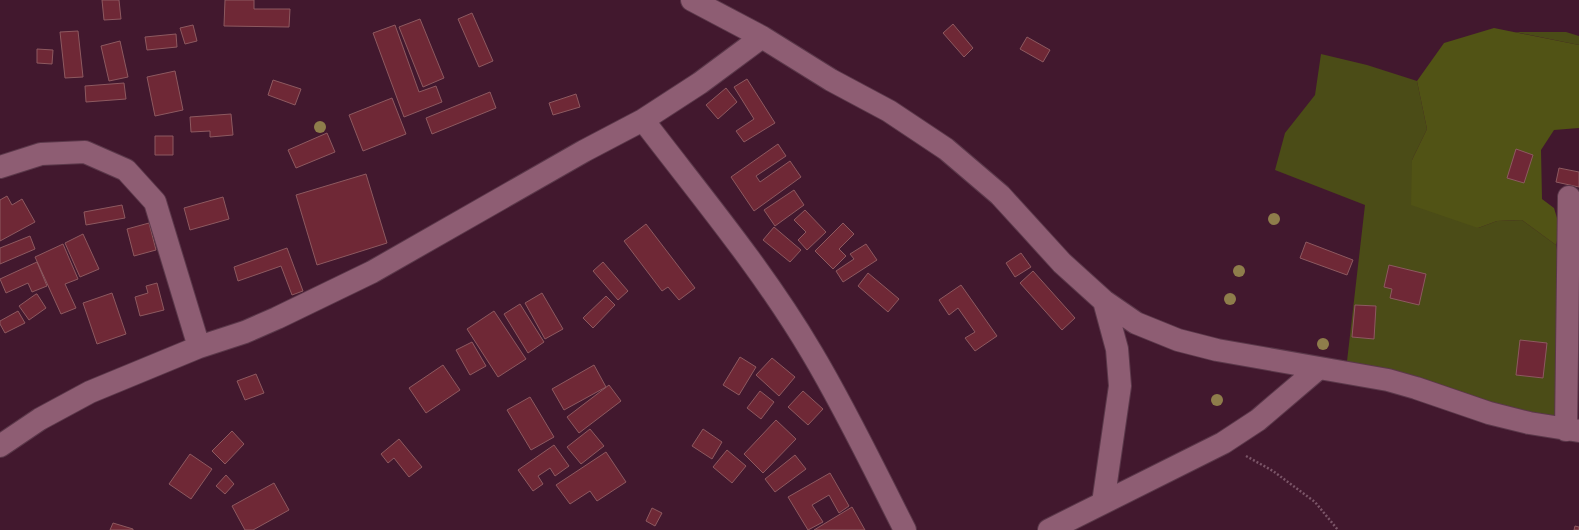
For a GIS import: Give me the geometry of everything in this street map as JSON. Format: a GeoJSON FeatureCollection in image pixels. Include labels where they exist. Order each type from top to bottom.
{"type":"FeatureCollection","features":[{"type":"Feature","properties":{"kind":"street"},"geometry":{"type":"LineString","coordinates":[[692,0],[762,37],[831,80],[889,111],[946,149],[1000,195],[1062,263],[1104,301],[1136,323],[1178,340],[1217,350],[1388,380],[1490,413],[1572,431],[1569,197]]}},
{"type":"Feature","properties":{"kind":"street"},"geometry":{"type":"LineString","coordinates":[[0,446],[40,419],[90,392],[199,347],[245,332],[372,272],[584,151],[643,120],[700,83],[762,37]]}},
{"type":"Feature","properties":{"kind":"street"},"geometry":{"type":"LineString","coordinates":[[643,120],[772,291],[808,346],[855,430],[905,530]]}},
{"type":"Feature","properties":{"kind":"street"},"geometry":{"type":"LineString","coordinates":[[0,167],[41,154],[85,152],[126,170],[155,202],[199,347]]}},
{"type":"Feature","properties":{"kind":"street"},"geometry":{"type":"LineString","coordinates":[[1103,503],[1120,386],[1117,350],[1104,301]]}},
{"type":"Feature","properties":{"kind":"street"},"geometry":{"type":"LineString","coordinates":[[1049,530],[1223,443],[1258,420],[1319,368]]}},
{"type":"Feature","properties":{"kind":"path"},"geometry":{"type":"LineString","coordinates":[[1223,443],[1273,471],[1315,502],[1338,530]]}},
{"type":"Feature","properties":{"kind":"shaded area"},"geometry":{"type":"Polygon","coordinates":[[[1494,28],[1579,45],[1579,128],[1554,130],[1541,150],[1542,199],[1554,208],[1560,228],[1556,245],[1522,220],[1497,221],[1478,228],[1411,205],[1412,160],[1427,129],[1417,81],[1444,43],[1494,28]]]}},
{"type":"Feature","properties":{"kind":"shaded area"},"geometry":{"type":"Polygon","coordinates":[[[1515,32],[1566,32],[1579,36],[1579,45],[1515,32]]]}},
{"type":"Feature","properties":{"kind":"shaded area"},"geometry":{"type":"Polygon","coordinates":[[[1321,54],[1367,65],[1417,81],[1427,129],[1412,160],[1478,228],[1497,221],[1522,220],[1556,245],[1558,255],[1558,421],[1346,370],[1365,205],[1275,170],[1285,133],[1315,95],[1321,54]]]}},
{"type":"Feature","properties":{"kind":"building"},"geometry":{"type":"Polygon","coordinates":[[[102,0],[119,0],[121,19],[104,20],[102,0]]]}},
{"type":"Feature","properties":{"kind":"building"},"geometry":{"type":"Polygon","coordinates":[[[225,0],[254,0],[254,9],[290,9],[289,27],[224,26],[225,0]]]}},
{"type":"Feature","properties":{"kind":"building"},"geometry":{"type":"Polygon","coordinates":[[[472,13],[493,61],[479,67],[458,19],[472,13]]]}},
{"type":"Feature","properties":{"kind":"building"},"geometry":{"type":"Polygon","coordinates":[[[420,19],[444,78],[423,87],[399,27],[420,19]]]}},
{"type":"Feature","properties":{"kind":"building"},"geometry":{"type":"Polygon","coordinates":[[[953,24],[973,48],[964,57],[943,33],[953,24]]]}},
{"type":"Feature","properties":{"kind":"building"},"geometry":{"type":"Polygon","coordinates":[[[193,25],[197,41],[185,44],[180,28],[193,25]]]}},
{"type":"Feature","properties":{"kind":"building"},"geometry":{"type":"Polygon","coordinates":[[[395,25],[419,92],[436,86],[442,102],[404,117],[373,33],[395,25]]]}},
{"type":"Feature","properties":{"kind":"building"},"geometry":{"type":"Polygon","coordinates":[[[78,31],[83,77],[65,78],[60,32],[78,31]]]}},
{"type":"Feature","properties":{"kind":"building"},"geometry":{"type":"Polygon","coordinates":[[[176,34],[177,47],[147,50],[145,37],[176,34]]]}},
{"type":"Feature","properties":{"kind":"building"},"geometry":{"type":"Polygon","coordinates":[[[1027,37],[1050,50],[1043,62],[1020,49],[1027,37]]]}},
{"type":"Feature","properties":{"kind":"building"},"geometry":{"type":"Polygon","coordinates":[[[120,41],[128,77],[109,81],[101,46],[120,41]]]}},
{"type":"Feature","properties":{"kind":"building"},"geometry":{"type":"Polygon","coordinates":[[[37,49],[53,50],[52,64],[37,63],[37,49]]]}},
{"type":"Feature","properties":{"kind":"building"},"geometry":{"type":"Polygon","coordinates":[[[175,71],[183,110],[155,116],[147,77],[175,71]]]}},
{"type":"Feature","properties":{"kind":"building"},"geometry":{"type":"Polygon","coordinates":[[[747,79],[775,123],[744,142],[736,131],[754,119],[734,87],[747,79]]]}},
{"type":"Feature","properties":{"kind":"building"},"geometry":{"type":"Polygon","coordinates":[[[273,80],[301,89],[295,105],[268,95],[273,80]]]}},
{"type":"Feature","properties":{"kind":"building"},"geometry":{"type":"Polygon","coordinates":[[[124,83],[126,99],[86,102],[85,86],[124,83]]]}},
{"type":"Feature","properties":{"kind":"building"},"geometry":{"type":"Polygon","coordinates":[[[726,88],[737,102],[718,119],[706,105],[726,88]]]}},
{"type":"Feature","properties":{"kind":"building"},"geometry":{"type":"Polygon","coordinates":[[[490,92],[496,108],[432,134],[426,118],[490,92]]]}},
{"type":"Feature","properties":{"kind":"building"},"geometry":{"type":"Polygon","coordinates":[[[576,94],[580,107],[553,115],[549,103],[576,94]]]}},
{"type":"Feature","properties":{"kind":"building"},"geometry":{"type":"Polygon","coordinates":[[[392,98],[406,134],[363,151],[349,115],[392,98]]]}},
{"type":"Feature","properties":{"kind":"building"},"geometry":{"type":"Polygon","coordinates":[[[231,114],[233,135],[210,137],[210,131],[191,132],[190,117],[231,114]]]}},
{"type":"Feature","properties":{"kind":"building"},"geometry":{"type":"Polygon","coordinates":[[[327,133],[335,152],[296,168],[288,150],[327,133]]]}},
{"type":"Feature","properties":{"kind":"building"},"geometry":{"type":"Polygon","coordinates":[[[155,136],[173,136],[173,155],[155,155],[155,136]]]}},
{"type":"Feature","properties":{"kind":"building"},"geometry":{"type":"Polygon","coordinates":[[[778,144],[786,156],[756,176],[760,182],[790,161],[801,177],[754,211],[731,177],[778,144]]]}},
{"type":"Feature","properties":{"kind":"building"},"geometry":{"type":"Polygon","coordinates":[[[1516,149],[1533,155],[1524,183],[1507,178],[1516,149]]]}},
{"type":"Feature","properties":{"kind":"building"},"geometry":{"type":"Polygon","coordinates":[[[1559,168],[1579,172],[1579,187],[1556,182],[1559,168]]]}},
{"type":"Feature","properties":{"kind":"building"},"geometry":{"type":"Polygon","coordinates":[[[366,174],[387,243],[317,265],[296,195],[366,174]]]}},
{"type":"Feature","properties":{"kind":"building"},"geometry":{"type":"Polygon","coordinates":[[[794,190],[804,205],[775,226],[764,210],[794,190]]]}},
{"type":"Feature","properties":{"kind":"building"},"geometry":{"type":"Polygon","coordinates":[[[7,196],[12,205],[22,199],[35,222],[0,241],[0,200],[7,196]]]}},
{"type":"Feature","properties":{"kind":"building"},"geometry":{"type":"Polygon","coordinates":[[[223,197],[229,219],[190,230],[184,208],[223,197]]]}},
{"type":"Feature","properties":{"kind":"building"},"geometry":{"type":"Polygon","coordinates":[[[122,205],[125,218],[86,225],[84,212],[122,205]]]}},
{"type":"Feature","properties":{"kind":"building"},"geometry":{"type":"Polygon","coordinates":[[[805,210],[826,232],[807,250],[798,240],[806,232],[794,220],[805,210]]]}},
{"type":"Feature","properties":{"kind":"building"},"geometry":{"type":"Polygon","coordinates":[[[149,223],[156,250],[134,256],[127,229],[149,223]]]}},
{"type":"Feature","properties":{"kind":"building"},"geometry":{"type":"Polygon","coordinates":[[[843,223],[854,234],[839,249],[846,256],[833,269],[815,251],[843,223]]]}},
{"type":"Feature","properties":{"kind":"building"},"geometry":{"type":"Polygon","coordinates":[[[646,224],[695,288],[679,300],[668,287],[662,291],[624,241],[646,224]]]}},
{"type":"Feature","properties":{"kind":"building"},"geometry":{"type":"Polygon","coordinates":[[[774,227],[801,250],[790,262],[763,240],[774,227]]]}},
{"type":"Feature","properties":{"kind":"building"},"geometry":{"type":"Polygon","coordinates":[[[83,234],[99,269],[80,277],[65,243],[83,234]]]}},
{"type":"Feature","properties":{"kind":"building"},"geometry":{"type":"Polygon","coordinates":[[[30,236],[35,249],[0,264],[0,248],[30,236]]]}},
{"type":"Feature","properties":{"kind":"building"},"geometry":{"type":"Polygon","coordinates":[[[1306,242],[1353,260],[1347,275],[1300,258],[1306,242]]]}},
{"type":"Feature","properties":{"kind":"building"},"geometry":{"type":"Polygon","coordinates":[[[63,244],[78,279],[65,284],[76,308],[61,314],[35,257],[63,244]]]}},
{"type":"Feature","properties":{"kind":"building"},"geometry":{"type":"Polygon","coordinates":[[[866,244],[877,260],[843,282],[836,271],[854,259],[850,254],[866,244]]]}},
{"type":"Feature","properties":{"kind":"building"},"geometry":{"type":"Polygon","coordinates":[[[287,248],[303,291],[292,295],[281,266],[238,281],[234,267],[287,248]]]}},
{"type":"Feature","properties":{"kind":"building"},"geometry":{"type":"Polygon","coordinates":[[[1021,253],[1031,267],[1015,277],[1006,263],[1021,253]]]}},
{"type":"Feature","properties":{"kind":"building"},"geometry":{"type":"Polygon","coordinates":[[[37,262],[47,286],[32,292],[28,283],[6,293],[0,279],[37,262]]]}},
{"type":"Feature","properties":{"kind":"building"},"geometry":{"type":"Polygon","coordinates":[[[603,262],[628,291],[618,300],[593,271],[603,262]]]}},
{"type":"Feature","properties":{"kind":"building"},"geometry":{"type":"Polygon","coordinates":[[[1389,265],[1426,274],[1419,305],[1390,298],[1392,289],[1384,287],[1389,265]]]}},
{"type":"Feature","properties":{"kind":"building"},"geometry":{"type":"Polygon","coordinates":[[[1033,271],[1075,318],[1062,330],[1020,283],[1033,271]]]}},
{"type":"Feature","properties":{"kind":"building"},"geometry":{"type":"Polygon","coordinates":[[[868,273],[899,299],[888,312],[858,286],[868,273]]]}},
{"type":"Feature","properties":{"kind":"building"},"geometry":{"type":"Polygon","coordinates":[[[157,283],[164,310],[140,316],[135,297],[148,293],[146,286],[157,283]]]}},
{"type":"Feature","properties":{"kind":"building"},"geometry":{"type":"Polygon","coordinates":[[[961,285],[997,336],[975,351],[965,338],[975,332],[958,308],[949,315],[939,300],[961,285]]]}},
{"type":"Feature","properties":{"kind":"building"},"geometry":{"type":"Polygon","coordinates":[[[112,293],[126,334],[97,344],[83,303],[112,293]]]}},
{"type":"Feature","properties":{"kind":"building"},"geometry":{"type":"Polygon","coordinates":[[[542,293],[563,329],[545,339],[525,303],[542,293]]]}},
{"type":"Feature","properties":{"kind":"building"},"geometry":{"type":"Polygon","coordinates":[[[36,294],[46,308],[29,320],[19,306],[36,294]]]}},
{"type":"Feature","properties":{"kind":"building"},"geometry":{"type":"Polygon","coordinates":[[[606,296],[615,305],[593,328],[583,318],[606,296]]]}},
{"type":"Feature","properties":{"kind":"building"},"geometry":{"type":"Polygon","coordinates":[[[520,304],[544,342],[528,353],[504,314],[520,304]]]}},
{"type":"Feature","properties":{"kind":"building"},"geometry":{"type":"Polygon","coordinates":[[[1355,305],[1376,306],[1374,339],[1352,337],[1355,305]]]}},
{"type":"Feature","properties":{"kind":"building"},"geometry":{"type":"Polygon","coordinates":[[[18,311],[25,323],[5,333],[0,321],[18,311]]]}},
{"type":"Feature","properties":{"kind":"building"},"geometry":{"type":"Polygon","coordinates":[[[494,311],[526,359],[498,377],[467,329],[494,311]]]}},
{"type":"Feature","properties":{"kind":"building"},"geometry":{"type":"Polygon","coordinates":[[[1520,340],[1547,343],[1543,378],[1516,375],[1520,340]]]}},
{"type":"Feature","properties":{"kind":"building"},"geometry":{"type":"Polygon","coordinates":[[[472,342],[486,366],[470,375],[456,350],[472,342]]]}},
{"type":"Feature","properties":{"kind":"building"},"geometry":{"type":"Polygon","coordinates":[[[740,357],[756,367],[739,395],[723,385],[740,357]]]}},
{"type":"Feature","properties":{"kind":"building"},"geometry":{"type":"Polygon","coordinates":[[[772,358],[795,377],[779,396],[756,375],[772,358]]]}},
{"type":"Feature","properties":{"kind":"building"},"geometry":{"type":"Polygon","coordinates":[[[443,365],[460,390],[426,413],[409,388],[443,365]]]}},
{"type":"Feature","properties":{"kind":"building"},"geometry":{"type":"Polygon","coordinates":[[[594,365],[606,387],[564,410],[552,389],[594,365]]]}},
{"type":"Feature","properties":{"kind":"building"},"geometry":{"type":"Polygon","coordinates":[[[256,374],[264,393],[245,400],[237,381],[256,374]]]}},
{"type":"Feature","properties":{"kind":"building"},"geometry":{"type":"Polygon","coordinates":[[[609,385],[621,401],[579,433],[567,417],[609,385]]]}},
{"type":"Feature","properties":{"kind":"building"},"geometry":{"type":"Polygon","coordinates":[[[760,391],[774,402],[761,419],[747,408],[760,391]]]}},
{"type":"Feature","properties":{"kind":"building"},"geometry":{"type":"Polygon","coordinates":[[[803,391],[823,409],[808,425],[788,407],[803,391]]]}},
{"type":"Feature","properties":{"kind":"building"},"geometry":{"type":"Polygon","coordinates":[[[530,397],[554,437],[531,450],[507,410],[530,397]]]}},
{"type":"Feature","properties":{"kind":"building"},"geometry":{"type":"Polygon","coordinates":[[[776,420],[796,439],[763,473],[744,454],[776,420]]]}},
{"type":"Feature","properties":{"kind":"building"},"geometry":{"type":"Polygon","coordinates":[[[590,429],[604,446],[581,464],[567,447],[590,429]]]}},
{"type":"Feature","properties":{"kind":"building"},"geometry":{"type":"Polygon","coordinates":[[[703,429],[722,442],[712,459],[692,446],[703,429]]]}},
{"type":"Feature","properties":{"kind":"building"},"geometry":{"type":"Polygon","coordinates":[[[232,431],[244,444],[225,464],[212,451],[232,431]]]}},
{"type":"Feature","properties":{"kind":"building"},"geometry":{"type":"Polygon","coordinates":[[[399,439],[422,467],[409,477],[394,458],[388,463],[381,454],[399,439]]]}},
{"type":"Feature","properties":{"kind":"building"},"geometry":{"type":"Polygon","coordinates":[[[554,445],[569,466],[555,476],[550,468],[538,476],[543,484],[533,491],[518,470],[554,445]]]}},
{"type":"Feature","properties":{"kind":"building"},"geometry":{"type":"Polygon","coordinates":[[[727,450],[746,466],[732,483],[713,467],[727,450]]]}},
{"type":"Feature","properties":{"kind":"building"},"geometry":{"type":"Polygon","coordinates":[[[606,452],[626,482],[597,501],[590,491],[570,504],[556,485],[606,452]]]}},
{"type":"Feature","properties":{"kind":"building"},"geometry":{"type":"Polygon","coordinates":[[[190,454],[212,469],[191,499],[169,484],[190,454]]]}},
{"type":"Feature","properties":{"kind":"building"},"geometry":{"type":"Polygon","coordinates":[[[795,455],[806,469],[775,492],[765,479],[795,455]]]}},
{"type":"Feature","properties":{"kind":"building"},"geometry":{"type":"Polygon","coordinates":[[[830,473],[849,506],[839,513],[829,495],[812,505],[823,522],[808,530],[788,497],[830,473]]]}},
{"type":"Feature","properties":{"kind":"building"},"geometry":{"type":"Polygon","coordinates":[[[226,475],[234,484],[225,494],[216,486],[226,475]]]}},
{"type":"Feature","properties":{"kind":"building"},"geometry":{"type":"Polygon","coordinates":[[[274,483],[289,510],[253,530],[245,530],[232,506],[274,483]]]}},
{"type":"Feature","properties":{"kind":"building"},"geometry":{"type":"Polygon","coordinates":[[[852,507],[865,530],[814,530],[852,507]]]}},
{"type":"Feature","properties":{"kind":"building"},"geometry":{"type":"Polygon","coordinates":[[[652,508],[662,513],[655,526],[646,521],[652,508]]]}},
{"type":"Feature","properties":{"kind":"building"},"geometry":{"type":"Polygon","coordinates":[[[113,523],[133,529],[133,530],[110,530],[113,523]]]}},
{"type":"Feature","properties":{"kind":"building"},"geometry":{"type":"Polygon","coordinates":[[[1575,526],[1579,527],[1579,530],[1574,530],[1575,526]]]}}]}
